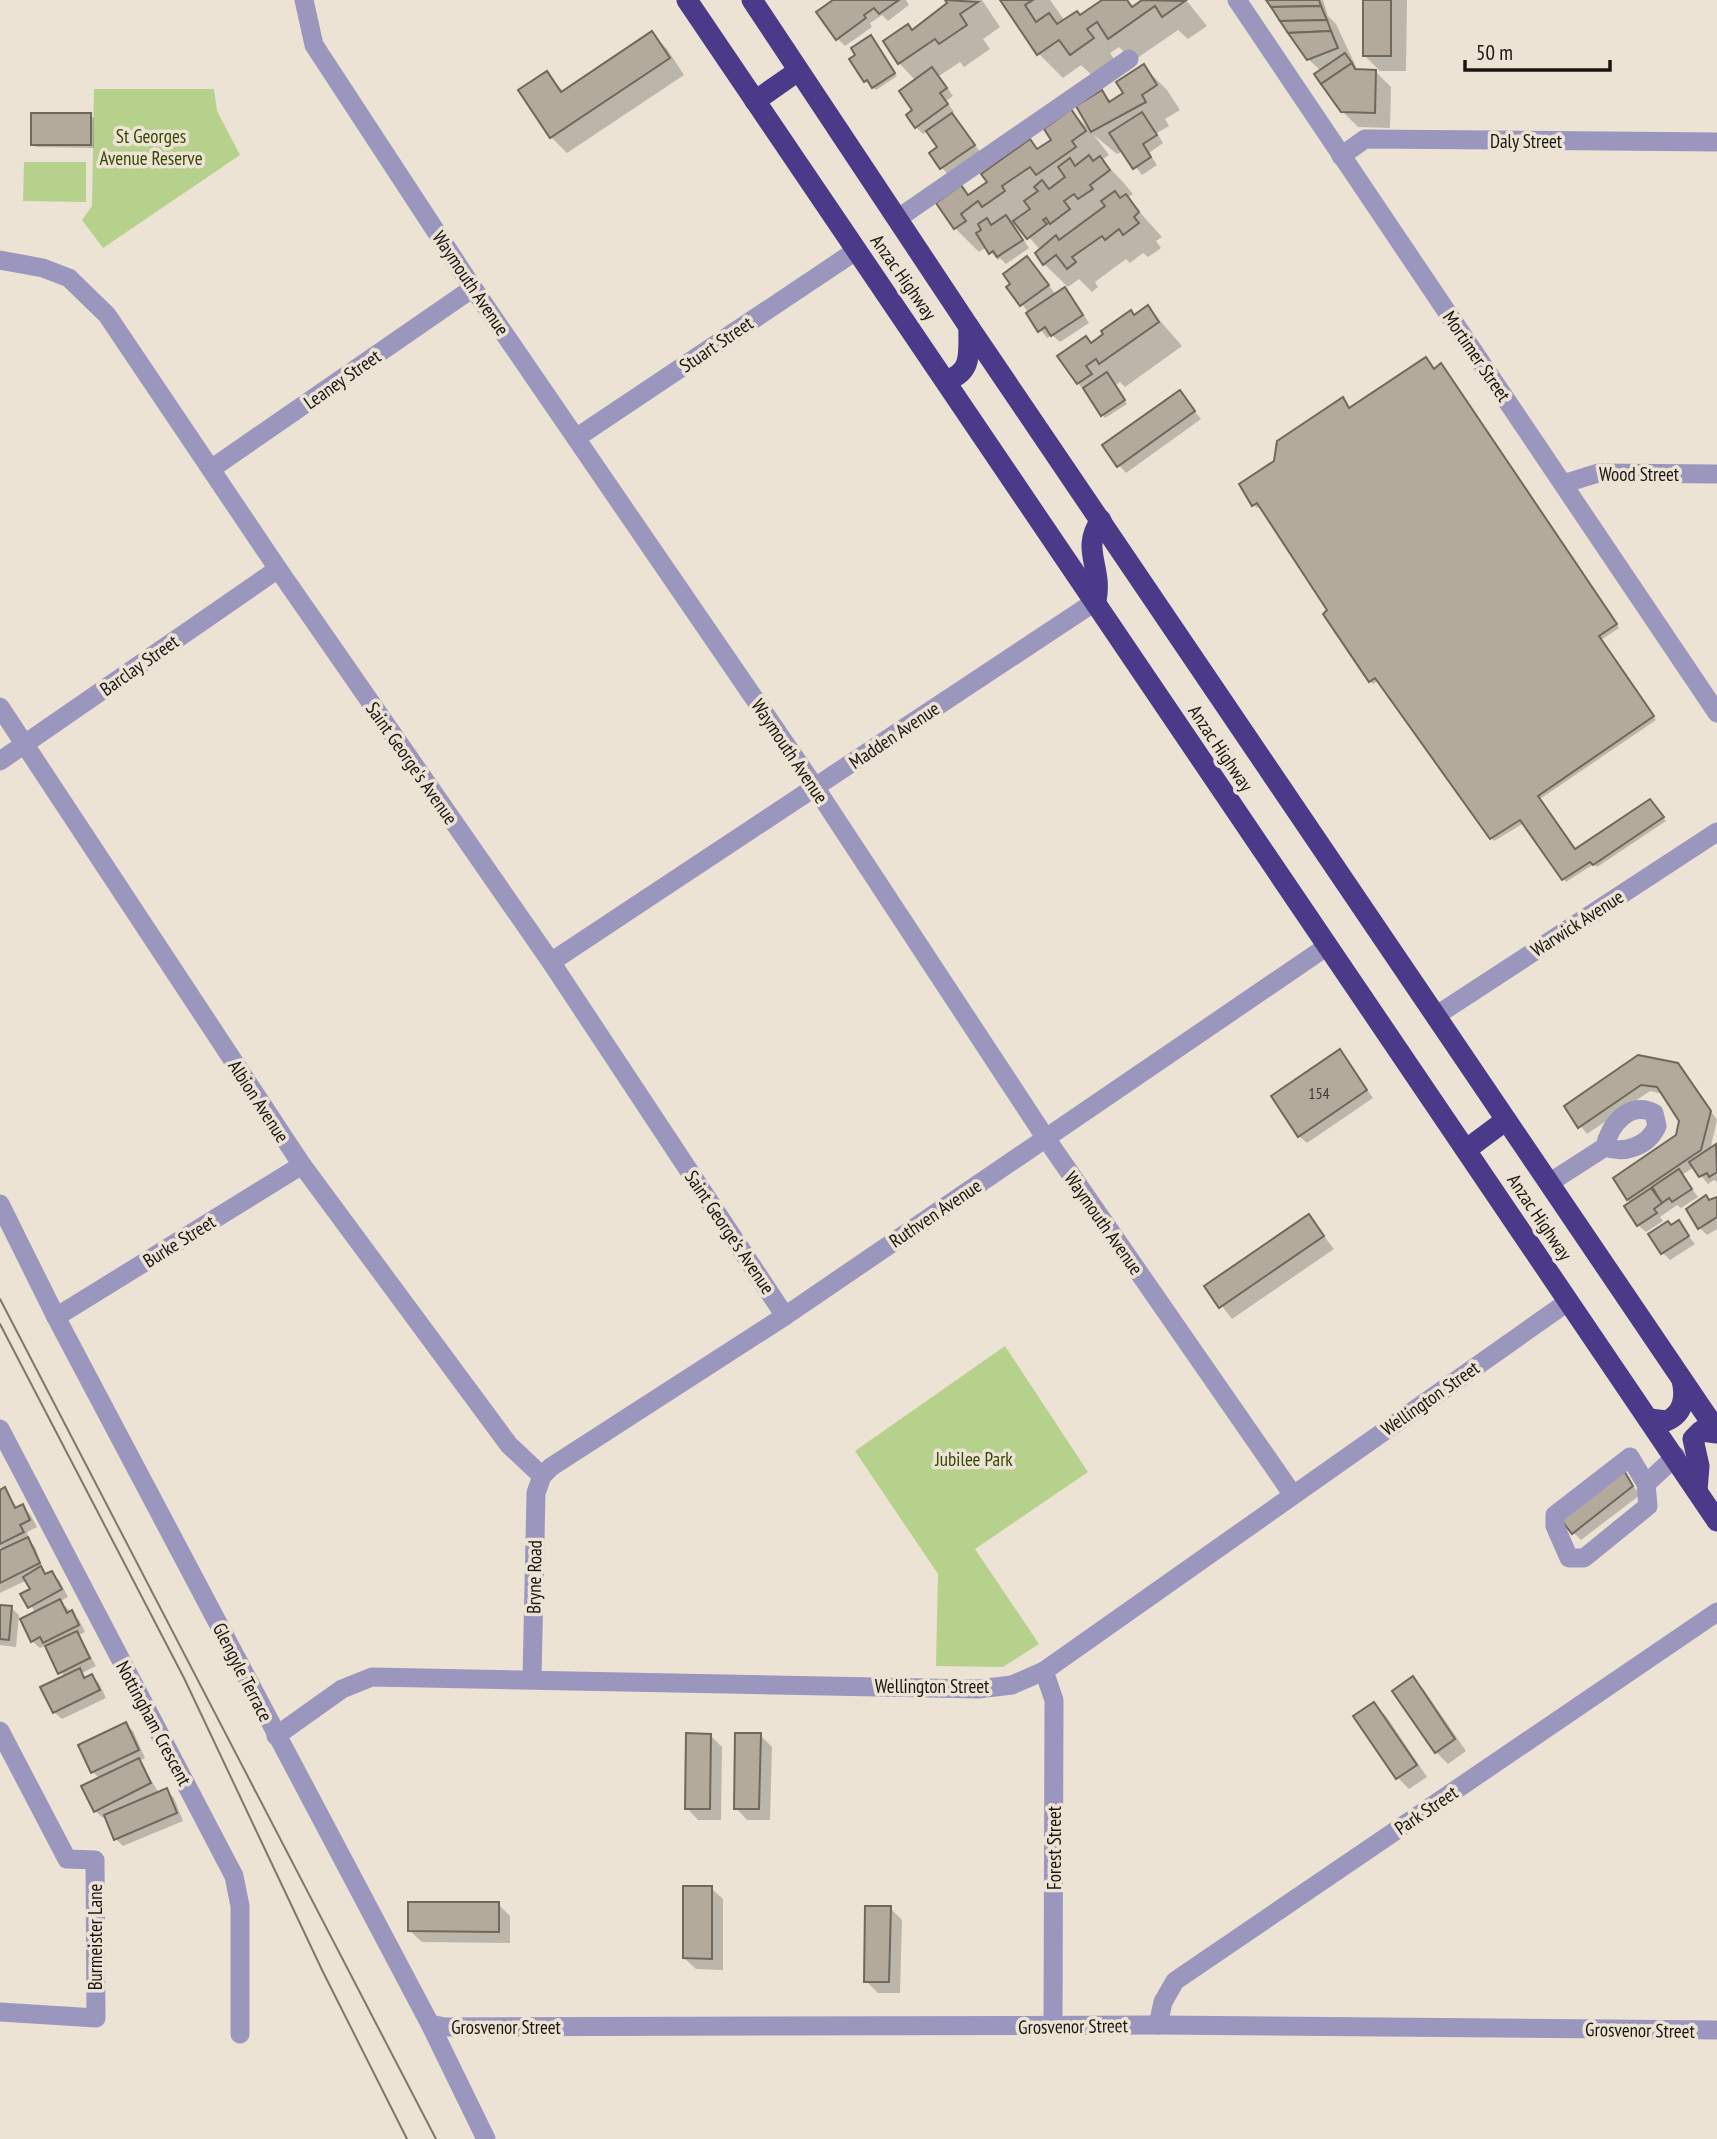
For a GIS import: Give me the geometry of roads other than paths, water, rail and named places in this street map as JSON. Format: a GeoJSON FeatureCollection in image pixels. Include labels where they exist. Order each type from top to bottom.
{"type":"FeatureCollection","features":[{"type":"Feature","properties":{"kind":"highway","name":"Anzac Highway"},"geometry":{"type":"LineString","coordinates":[[687,0],[947,380],[1326,947],[1467,1149],[1717,1521]]}},
{"type":"Feature","properties":{"kind":"highway","name":"Anzac Highway"},"geometry":{"type":"LineString","coordinates":[[752,0],[968,327],[1437,1015],[1717,1432]]}},
{"type":"Feature","properties":{"kind":"highway"},"geometry":{"type":"LineString","coordinates":[[755,101],[798,71]]}},
{"type":"Feature","properties":{"kind":"highway"},"geometry":{"type":"LineString","coordinates":[[947,380],[961,375],[966,368],[969,359],[968,327]]}},
{"type":"Feature","properties":{"kind":"highway"},"geometry":{"type":"LineString","coordinates":[[1096,601],[1100,581],[1092,545],[1093,532],[1101,520]]}},
{"type":"Feature","properties":{"kind":"highway"},"geometry":{"type":"LineString","coordinates":[[1467,1149],[1506,1120]]}},
{"type":"Feature","properties":{"kind":"highway"},"geometry":{"type":"LineString","coordinates":[[1650,1419],[1666,1421],[1679,1410],[1685,1393],[1681,1378]]}},
{"type":"Feature","properties":{"kind":"highway"},"geometry":{"type":"LineString","coordinates":[[1697,1491],[1699,1466],[1693,1439],[1701,1431],[1717,1432]]}},
{"type":"Feature","properties":{"kind":"street","name":"Waymouth Avenue"},"geometry":{"type":"LineString","coordinates":[[304,0],[314,45],[473,288],[815,787],[1045,1137],[1293,1495]]}},
{"type":"Feature","properties":{"kind":"street","name":"Mortimer Street"},"geometry":{"type":"LineString","coordinates":[[1237,0],[1717,713]]}},
{"type":"Feature","properties":{"kind":"street"},"geometry":{"type":"LineString","coordinates":[[897,219],[1129,59]]}},
{"type":"Feature","properties":{"kind":"street","name":"Daly Street"},"geometry":{"type":"LineString","coordinates":[[1341,156],[1365,139],[1717,142]]}},
{"type":"Feature","properties":{"kind":"street","name":"Stuart Street"},"geometry":{"type":"LineString","coordinates":[[576,438],[856,250]]}},
{"type":"Feature","properties":{"kind":"street","name":"Saint George's Avenue"},"geometry":{"type":"LineString","coordinates":[[0,260],[43,268],[69,278],[107,315],[278,569],[551,962],[785,1315]]}},
{"type":"Feature","properties":{"kind":"street","name":"Leaney Street"},"geometry":{"type":"LineString","coordinates":[[211,469],[473,288]]}},
{"type":"Feature","properties":{"kind":"street","name":"Wood Street"},"geometry":{"type":"LineString","coordinates":[[1563,484],[1598,473],[1717,474]]}},
{"type":"Feature","properties":{"kind":"street","name":"Barclay Street"},"geometry":{"type":"LineString","coordinates":[[0,761],[278,569]]}},
{"type":"Feature","properties":{"kind":"street","name":"Madden Avenue"},"geometry":{"type":"LineString","coordinates":[[551,962],[1096,601]]}},
{"type":"Feature","properties":{"kind":"street","name":"Albion Avenue"},"geometry":{"type":"LineString","coordinates":[[0,707],[302,1166],[509,1445],[542,1476]]}},
{"type":"Feature","properties":{"kind":"street","name":"Warwick Avenue"},"geometry":{"type":"LineString","coordinates":[[1437,1015],[1717,832]]}},
{"type":"Feature","properties":{"kind":"street","name":"Ruthven Avenue"},"geometry":{"type":"LineString","coordinates":[[542,1476],[785,1315],[1326,947]]}},
{"type":"Feature","properties":{"kind":"street"},"geometry":{"type":"LineString","coordinates":[[1549,1183],[1605,1147],[1612,1126],[1626,1114],[1644,1109],[1660,1109],[1657,1126],[1650,1136],[1620,1152],[1605,1147]]}},
{"type":"Feature","properties":{"kind":"street","name":"Burke Street"},"geometry":{"type":"LineString","coordinates":[[56,1317],[302,1166]]}},
{"type":"Feature","properties":{"kind":"street","name":"Glengyle Terrace"},"geometry":{"type":"LineString","coordinates":[[0,1204],[56,1317],[430,2024],[486,2139]]}},
{"type":"Feature","properties":{"kind":"street","name":"Wellington Street"},"geometry":{"type":"LineString","coordinates":[[276,1736],[342,1689],[372,1677],[978,1689],[1012,1685],[1044,1671],[1569,1301]]}},
{"type":"Feature","properties":{"kind":"street","name":"Nottingham Crescent"},"geometry":{"type":"LineString","coordinates":[[0,1429],[5,1452],[234,1876],[240,1906],[240,2034]]}},
{"type":"Feature","properties":{"kind":"street"},"geometry":{"type":"LineString","coordinates":[[1630,1457],[1646,1484],[1648,1506],[1584,1558],[1569,1558],[1555,1526],[1555,1515],[1630,1457]]}},
{"type":"Feature","properties":{"kind":"street"},"geometry":{"type":"LineString","coordinates":[[1646,1484],[1676,1457]]}},
{"type":"Feature","properties":{"kind":"street","name":"Bryne Road"},"geometry":{"type":"LineString","coordinates":[[533,1679],[536,1493],[542,1476]]}},
{"type":"Feature","properties":{"kind":"street","name":"Park Street"},"geometry":{"type":"LineString","coordinates":[[1158,2025],[1163,2002],[1175,1981],[1717,1612]]}},
{"type":"Feature","properties":{"kind":"street","name":"Forest Street"},"geometry":{"type":"LineString","coordinates":[[1044,1671],[1054,1700],[1053,2026]]}},
{"type":"Feature","properties":{"kind":"street","name":"Burmeister Lane"},"geometry":{"type":"LineString","coordinates":[[0,1731],[67,1859],[95,1860],[96,2018],[0,2012]]}},
{"type":"Feature","properties":{"kind":"street","name":"Grosvenor Street"},"geometry":{"type":"LineString","coordinates":[[430,2024],[444,2027],[1158,2025],[1717,2031]]}},
{"type":"Feature","properties":{"kind":"tram line"},"geometry":{"type":"LineString","coordinates":[[0,1299],[436,2139]]}},
{"type":"Feature","properties":{"kind":"tram line"},"geometry":{"type":"LineString","coordinates":[[0,1324],[184,1678],[323,1972],[407,2139]]}},
{"type":"Feature","properties":{"kind":"park label","name":"St Georges Avenue Reserve"},"geometry":{"type":"Point","coordinates":[151,147]}},
{"type":"Feature","properties":{"kind":"park label","name":"Jubilee Park"},"geometry":{"type":"Point","coordinates":[974,1459]}}]}
